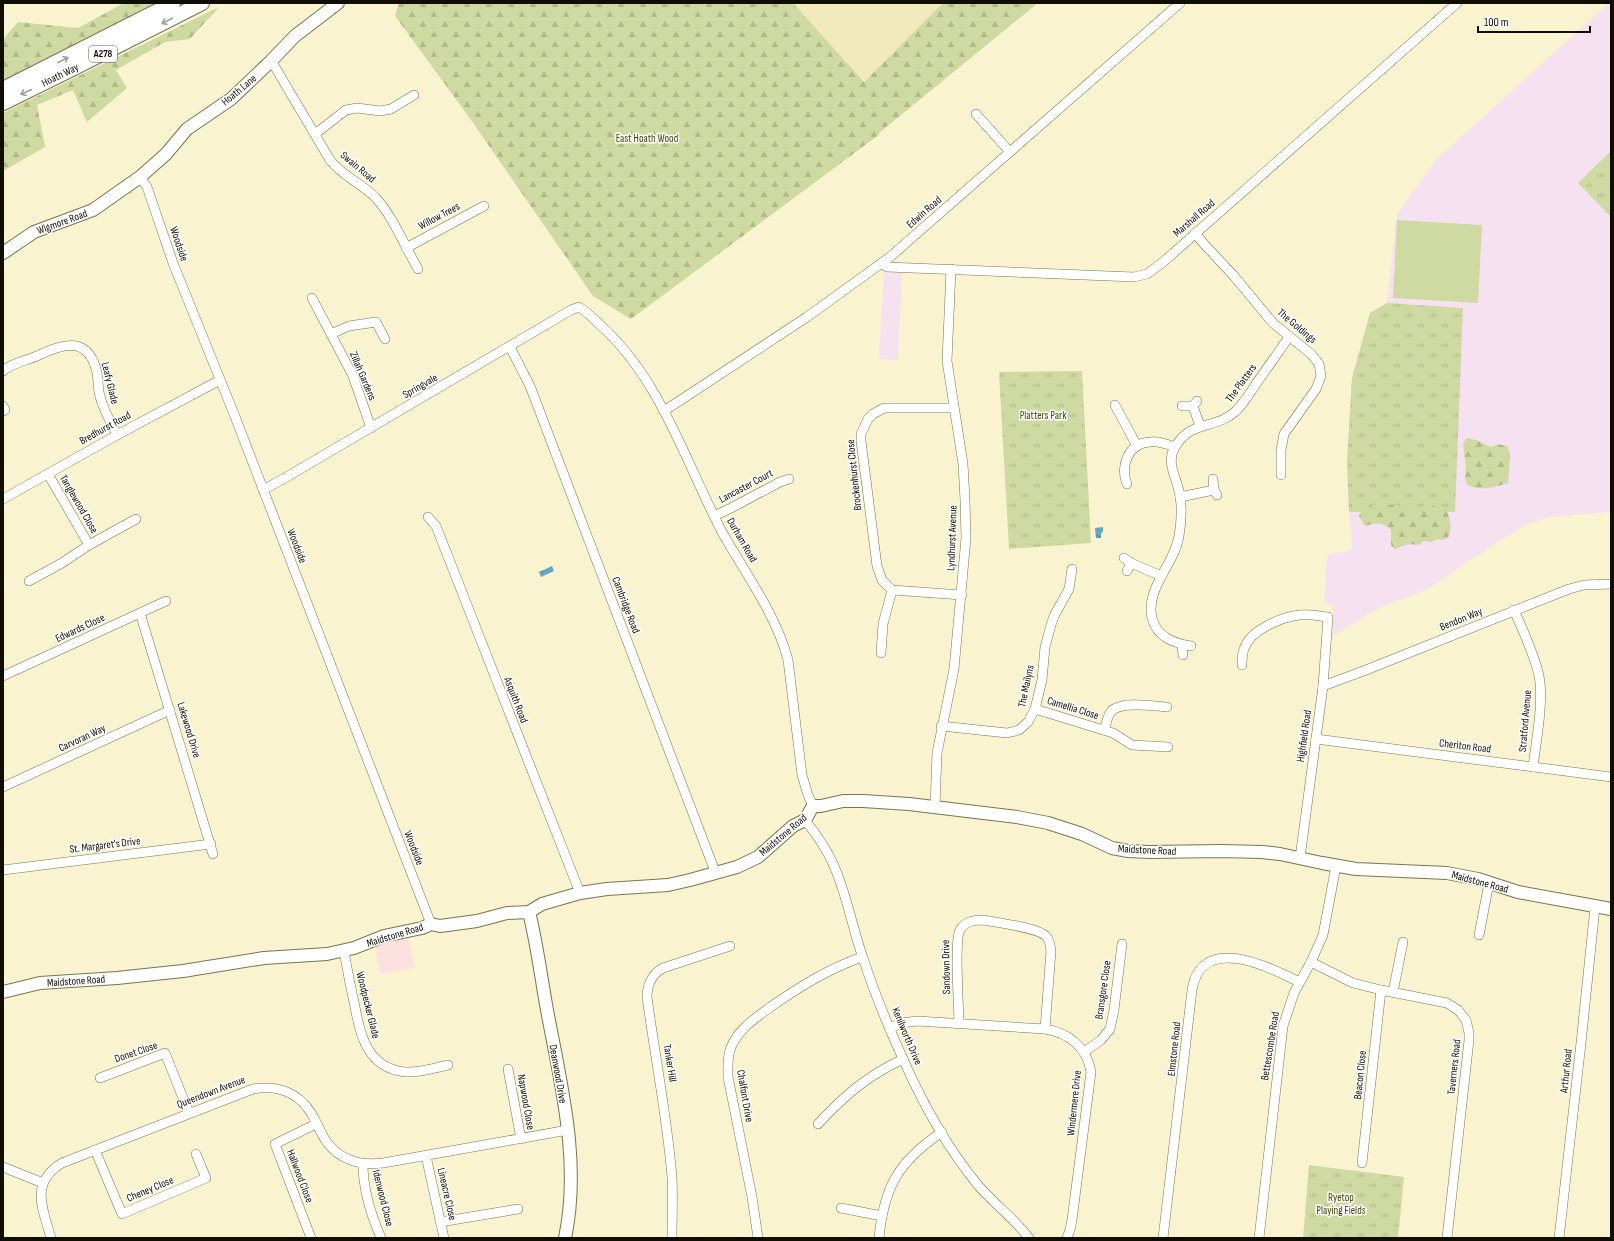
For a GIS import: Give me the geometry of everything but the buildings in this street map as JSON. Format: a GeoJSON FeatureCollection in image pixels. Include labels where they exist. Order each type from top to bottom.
{"type":"FeatureCollection","features":[{"type":"Feature","properties":{"kind":"main road","name":"Hoath Way"},"geometry":{"type":"LineString","coordinates":[[3,89],[173,3]]}},
{"type":"Feature","properties":{"kind":"main road","name":"Hoath Way"},"geometry":{"type":"LineString","coordinates":[[3,103],[202,3]]}},
{"type":"Feature","properties":{"kind":"street","name":"Hoath Lane"},"geometry":{"type":"LineString","coordinates":[[140,177],[166,154],[187,129],[231,99],[295,36],[338,3]]}},
{"type":"Feature","properties":{"kind":"street","name":"Edwin Road"},"geometry":{"type":"LineString","coordinates":[[664,411],[807,317],[882,264],[1180,3]]}},
{"type":"Feature","properties":{"kind":"street","name":"Marshall Road"},"geometry":{"type":"LineString","coordinates":[[882,264],[887,267],[1134,277],[1142,276],[1152,271],[1162,263],[1457,3]]}},
{"type":"Feature","properties":{"kind":"street","name":"Swain Road"},"geometry":{"type":"LineString","coordinates":[[270,62],[335,167],[375,197],[386,212],[418,270]]}},
{"type":"Feature","properties":{"kind":"street"},"geometry":{"type":"LineString","coordinates":[[315,134],[346,110],[357,108],[380,111],[391,109],[414,95]]}},
{"type":"Feature","properties":{"kind":"street"},"geometry":{"type":"LineString","coordinates":[[976,114],[1010,152]]}},
{"type":"Feature","properties":{"kind":"street","name":"Wigmore Road"},"geometry":{"type":"LineString","coordinates":[[3,253],[34,232],[93,210],[140,177]]}},
{"type":"Feature","properties":{"kind":"street","name":"Woodside"},"geometry":{"type":"LineString","coordinates":[[140,177],[148,188],[173,263],[263,490],[430,924]]}},
{"type":"Feature","properties":{"kind":"street","name":"Willow Trees"},"geometry":{"type":"LineString","coordinates":[[406,248],[484,206]]}},
{"type":"Feature","properties":{"kind":"street","name":"The Goldings"},"geometry":{"type":"LineString","coordinates":[[1195,233],[1233,275],[1273,323],[1304,348],[1316,359],[1319,364],[1321,376],[1316,389],[1284,434],[1281,450],[1281,475]]}},
{"type":"Feature","properties":{"kind":"street","name":"Lyndhurst Avenue"},"geometry":{"type":"LineString","coordinates":[[935,807],[937,753],[954,669],[962,595],[966,538],[966,500],[963,464],[947,361],[951,269]]}},
{"type":"Feature","properties":{"kind":"street","name":"Zillah Gardens"},"geometry":{"type":"LineString","coordinates":[[312,298],[353,376],[371,428]]}},
{"type":"Feature","properties":{"kind":"street","name":"Springvale"},"geometry":{"type":"LineString","coordinates":[[263,490],[576,308],[579,307],[588,314]]}},
{"type":"Feature","properties":{"kind":"street","name":"Durham Road"},"geometry":{"type":"LineString","coordinates":[[588,314],[612,335],[624,350],[648,384],[664,411],[714,516],[758,593],[784,646],[791,676],[802,775],[808,796],[813,806]]}},
{"type":"Feature","properties":{"kind":"street"},"geometry":{"type":"LineString","coordinates":[[331,334],[349,326],[376,322],[385,339]]}},
{"type":"Feature","properties":{"kind":"street","name":"The Platters"},"geometry":{"type":"LineString","coordinates":[[1175,448],[1190,431],[1200,426],[1218,423],[1236,410],[1289,337]]}},
{"type":"Feature","properties":{"kind":"street","name":"Leafy Glade"},"geometry":{"type":"LineString","coordinates":[[3,371],[17,363],[27,361],[63,345],[75,346],[85,351],[90,356],[97,369],[100,396],[103,407],[117,435]]}},
{"type":"Feature","properties":{"kind":"street","name":"Cambridge Road"},"geometry":{"type":"LineString","coordinates":[[510,347],[530,386],[716,874]]}},
{"type":"Feature","properties":{"kind":"street","name":"Bredhurst Road"},"geometry":{"type":"LineString","coordinates":[[3,499],[117,435],[220,380]]}},
{"type":"Feature","properties":{"kind":"street"},"geometry":{"type":"LineString","coordinates":[[1182,406],[1195,404],[1200,426]]}},
{"type":"Feature","properties":{"kind":"street"},"geometry":{"type":"LineString","coordinates":[[1115,405],[1137,446]]}},
{"type":"Feature","properties":{"kind":"street"},"geometry":{"type":"LineString","coordinates":[[3,406],[5,410],[3,410]]}},
{"type":"Feature","properties":{"kind":"street","name":"Brockenhurst Close"},"geometry":{"type":"LineString","coordinates":[[892,590],[882,580],[877,566],[861,441],[863,428],[873,414],[884,408],[954,408]]}},
{"type":"Feature","properties":{"kind":"street"},"geometry":{"type":"LineString","coordinates":[[1127,484],[1124,464],[1128,456],[1137,446],[1143,443],[1154,442],[1175,448],[1171,460],[1171,467],[1180,497],[1178,543],[1161,576],[1152,602],[1152,619],[1159,631],[1165,637],[1172,642],[1186,646],[1183,655]]}},
{"type":"Feature","properties":{"kind":"street","name":"Tanglewood Close"},"geometry":{"type":"LineString","coordinates":[[48,474],[89,546]]}},
{"type":"Feature","properties":{"kind":"street","name":"Lancaster Court"},"geometry":{"type":"LineString","coordinates":[[714,516],[780,482],[789,479]]}},
{"type":"Feature","properties":{"kind":"street"},"geometry":{"type":"LineString","coordinates":[[1180,497],[1216,492],[1213,479]]}},
{"type":"Feature","properties":{"kind":"street","name":"Asquith Road"},"geometry":{"type":"LineString","coordinates":[[428,517],[436,526],[580,893]]}},
{"type":"Feature","properties":{"kind":"street","name":"Tanglewood Close"},"geometry":{"type":"LineString","coordinates":[[29,581],[136,519]]}},
{"type":"Feature","properties":{"kind":"street"},"geometry":{"type":"LineString","coordinates":[[1127,564],[1161,576]]}},
{"type":"Feature","properties":{"kind":"street","name":"The Mailyns"},"geometry":{"type":"LineString","coordinates":[[942,726],[1007,733],[1014,732],[1025,726],[1035,709],[1042,680],[1045,647],[1054,616],[1069,589],[1072,569]]}},
{"type":"Feature","properties":{"kind":"street","name":"Bendon Way"},"geometry":{"type":"LineString","coordinates":[[1323,686],[1576,586],[1611,584]]}},
{"type":"Feature","properties":{"kind":"street"},"geometry":{"type":"LineString","coordinates":[[881,653],[883,624],[892,590],[962,595]]}},
{"type":"Feature","properties":{"kind":"street","name":"Edwards Close"},"geometry":{"type":"LineString","coordinates":[[3,676],[166,601]]}},
{"type":"Feature","properties":{"kind":"street","name":"Stratford Avenue"},"geometry":{"type":"LineString","coordinates":[[1514,610],[1535,663],[1540,682],[1540,702],[1533,767]]}},
{"type":"Feature","properties":{"kind":"street","name":"Lakewood Drive"},"geometry":{"type":"LineString","coordinates":[[140,613],[213,854]]}},
{"type":"Feature","properties":{"kind":"street","name":"Highfield Road"},"geometry":{"type":"LineString","coordinates":[[1242,665],[1244,650],[1249,640],[1257,632],[1268,625],[1301,615],[1328,617],[1323,686],[1300,858]]}},
{"type":"Feature","properties":{"kind":"street","name":"Camellia Close"},"geometry":{"type":"LineString","coordinates":[[1104,730],[1110,712],[1117,707],[1128,705],[1167,707]]}},
{"type":"Feature","properties":{"kind":"street","name":"Camellia Close"},"geometry":{"type":"LineString","coordinates":[[1035,709],[1104,730],[1120,737],[1132,745],[1168,747]]}},
{"type":"Feature","properties":{"kind":"street","name":"Carvoran Way"},"geometry":{"type":"LineString","coordinates":[[3,787],[170,710]]}},
{"type":"Feature","properties":{"kind":"street","name":"Cheriton Road"},"geometry":{"type":"LineString","coordinates":[[1316,739],[1611,777]]}},
{"type":"Feature","properties":{"kind":"street","name":"Maidstone Road"},"geometry":{"type":"LineString","coordinates":[[3,992],[40,983],[183,971],[239,961],[326,954],[344,951],[384,936],[422,928],[430,924],[440,926],[507,913],[529,912],[542,904],[580,893],[616,888],[668,885],[716,874],[737,867],[758,856],[793,826],[805,820],[813,806],[821,806],[843,801],[863,801],[935,807],[1017,817],[1048,823],[1077,832],[1112,848],[1128,851],[1262,852],[1280,854],[1336,866],[1370,870],[1440,872],[1462,875],[1518,892],[1611,909]]}},
{"type":"Feature","properties":{"kind":"street","name":"Kenilworth Drive"},"geometry":{"type":"LineString","coordinates":[[805,820],[824,845],[834,866],[843,888],[862,957],[903,1059],[922,1098],[957,1156],[978,1185],[1029,1238]]}},
{"type":"Feature","properties":{"kind":"street","name":"St. Margaret's Drive"},"geometry":{"type":"LineString","coordinates":[[3,870],[211,844]]}},
{"type":"Feature","properties":{"kind":"street","name":"Bettescombe Road"},"geometry":{"type":"LineString","coordinates":[[1259,1238],[1283,1026],[1289,1005],[1299,982],[1311,962],[1325,926],[1336,866]]}},
{"type":"Feature","properties":{"kind":"street"},"geometry":{"type":"LineString","coordinates":[[1479,935],[1490,883]]}},
{"type":"Feature","properties":{"kind":"street","name":"Arthur Road"},"geometry":{"type":"LineString","coordinates":[[1559,1238],[1582,1043],[1595,907]]}},
{"type":"Feature","properties":{"kind":"street","name":"Deanwood Drive"},"geometry":{"type":"LineString","coordinates":[[529,912],[568,1130],[572,1167],[565,1238]]}},
{"type":"Feature","properties":{"kind":"street","name":"Sandown Drive"},"geometry":{"type":"LineString","coordinates":[[959,1024],[958,934],[966,924],[975,920],[984,920],[1036,930],[1045,935],[1048,939],[1051,951],[1045,1030]]}},
{"type":"Feature","properties":{"kind":"street"},"geometry":{"type":"LineString","coordinates":[[1393,992],[1403,942]]}},
{"type":"Feature","properties":{"kind":"street","name":"Bransgore Close"},"geometry":{"type":"LineString","coordinates":[[1084,1052],[1101,1040],[1110,1029],[1114,1010],[1122,944]]}},
{"type":"Feature","properties":{"kind":"street","name":"Tanker Hill"},"geometry":{"type":"LineString","coordinates":[[672,1238],[670,1162],[661,1082],[648,1002],[648,987],[655,974],[663,968],[730,946]]}},
{"type":"Feature","properties":{"kind":"street","name":"Woodpecker Glade"},"geometry":{"type":"LineString","coordinates":[[344,951],[359,1028],[365,1045],[369,1051],[388,1068],[396,1070],[416,1071],[448,1065]]}},
{"type":"Feature","properties":{"kind":"street","name":"Chalfont Drive"},"geometry":{"type":"LineString","coordinates":[[758,1238],[749,1181],[730,1086],[728,1067],[731,1047],[745,1026],[790,993],[829,970],[862,957]]}},
{"type":"Feature","properties":{"kind":"street","name":"Elmstone Road"},"geometry":{"type":"LineString","coordinates":[[1163,1238],[1192,990],[1195,978],[1202,968],[1211,961],[1230,958],[1261,965],[1299,982]]}},
{"type":"Feature","properties":{"kind":"street","name":"Taverners Road"},"geometry":{"type":"LineString","coordinates":[[1311,962],[1344,979],[1382,990],[1447,1003],[1458,1010],[1468,1026],[1469,1040],[1447,1238]]}},
{"type":"Feature","properties":{"kind":"street","name":"Beacon Close"},"geometry":{"type":"LineString","coordinates":[[1362,1163],[1382,990]]}},
{"type":"Feature","properties":{"kind":"street","name":"Windermere Drive"},"geometry":{"type":"LineString","coordinates":[[890,1028],[902,1023],[917,1021],[1045,1030],[1058,1032],[1071,1038],[1084,1052],[1090,1066],[1090,1079],[1072,1220],[1067,1238]]}},
{"type":"Feature","properties":{"kind":"street","name":"Donet Close"},"geometry":{"type":"LineString","coordinates":[[100,1078],[165,1053],[189,1113]]}},
{"type":"Feature","properties":{"kind":"street"},"geometry":{"type":"LineString","coordinates":[[818,1124],[858,1085],[877,1072],[903,1059]]}},
{"type":"Feature","properties":{"kind":"street","name":"Napwood Close"},"geometry":{"type":"LineString","coordinates":[[508,1069],[520,1139]]}},
{"type":"Feature","properties":{"kind":"street","name":"Queendown Avenue"},"geometry":{"type":"LineString","coordinates":[[43,1183],[49,1174],[57,1167],[95,1150],[247,1090],[258,1088],[274,1088],[286,1091],[298,1098],[307,1107],[326,1141],[334,1150],[342,1156],[363,1164],[383,1163],[426,1156],[568,1130]]}},
{"type":"Feature","properties":{"kind":"street","name":"Hallwood Close"},"geometry":{"type":"LineString","coordinates":[[311,1238],[275,1144],[316,1124]]}},
{"type":"Feature","properties":{"kind":"street"},"geometry":{"type":"LineString","coordinates":[[879,1238],[882,1216],[892,1182],[896,1174],[916,1151],[942,1132]]}},
{"type":"Feature","properties":{"kind":"street","name":"Cheney Close"},"geometry":{"type":"LineString","coordinates":[[95,1150],[122,1214],[206,1178],[196,1154]]}},
{"type":"Feature","properties":{"kind":"street","name":"Lineacre Close"},"geometry":{"type":"LineString","coordinates":[[426,1156],[444,1238]]}},
{"type":"Feature","properties":{"kind":"street","name":"Idenwood Close"},"geometry":{"type":"LineString","coordinates":[[363,1164],[364,1183],[381,1238]]}},
{"type":"Feature","properties":{"kind":"street"},"geometry":{"type":"LineString","coordinates":[[3,1167],[43,1183],[41,1200],[52,1238]]}},
{"type":"Feature","properties":{"kind":"street"},"geometry":{"type":"LineString","coordinates":[[841,1208],[882,1216]]}},
{"type":"Feature","properties":{"kind":"street"},"geometry":{"type":"LineString","coordinates":[[440,1222],[518,1209]]}},
{"type":"Feature","properties":{"kind":"shaded area"},"geometry":{"type":"Polygon","coordinates":[[[793,3],[943,3],[864,82],[793,3]]]}},
{"type":"Feature","properties":{"kind":"shaded area"},"geometry":{"type":"Polygon","coordinates":[[[1609,3],[1611,3],[1611,512],[1549,517],[1525,525],[1430,588],[1379,608],[1332,636],[1334,607],[1324,601],[1327,555],[1352,550],[1347,461],[1352,378],[1370,313],[1387,303],[1397,214],[1435,161],[1609,3]]]}},
{"type":"Feature","properties":{"kind":"shaded area"},"geometry":{"type":"Polygon","coordinates":[[[884,272],[902,273],[898,360],[879,359],[884,272]]]}},
{"type":"Feature","properties":{"kind":"shaded area"},"geometry":{"type":"Polygon","coordinates":[[[408,936],[415,968],[380,974],[375,943],[408,936]]]}},
{"type":"Feature","properties":{"kind":"green space"},"geometry":{"type":"Polygon","coordinates":[[[124,3],[158,3],[3,82],[3,39],[18,22],[78,28],[124,3]]]}},
{"type":"Feature","properties":{"kind":"green space","name":"East Hoath Wood"},"geometry":{"type":"Polygon","coordinates":[[[399,3],[793,3],[864,82],[943,3],[1038,3],[879,133],[880,134],[631,319],[593,296],[469,117],[395,16],[399,3]]]}},
{"type":"Feature","properties":{"kind":"green space"},"geometry":{"type":"Polygon","coordinates":[[[219,7],[190,39],[165,42],[116,70],[127,88],[87,122],[73,90],[37,105],[45,147],[3,171],[3,113],[219,7]]]}},
{"type":"Feature","properties":{"kind":"green space"},"geometry":{"type":"Polygon","coordinates":[[[1611,151],[1611,217],[1578,183],[1611,151]]]}},
{"type":"Feature","properties":{"kind":"green space"},"geometry":{"type":"Polygon","coordinates":[[[1397,220],[1482,225],[1478,303],[1393,298],[1397,220]]]}},
{"type":"Feature","properties":{"kind":"green space"},"geometry":{"type":"Polygon","coordinates":[[[1387,303],[1463,308],[1455,512],[1349,512],[1347,461],[1352,378],[1370,313],[1387,303]]]}},
{"type":"Feature","properties":{"kind":"green space","name":"Platters Park"},"geometry":{"type":"Polygon","coordinates":[[[1082,371],[1091,543],[1009,549],[999,372],[1082,371]]]}},
{"type":"Feature","properties":{"kind":"green space"},"geometry":{"type":"Polygon","coordinates":[[[1467,438],[1474,439],[1492,447],[1498,444],[1507,446],[1510,454],[1508,483],[1488,488],[1478,488],[1467,485],[1465,479],[1466,468],[1463,444],[1467,438]]]}},
{"type":"Feature","properties":{"kind":"green space"},"geometry":{"type":"Polygon","coordinates":[[[1427,504],[1446,510],[1450,524],[1448,538],[1442,540],[1437,539],[1432,542],[1423,541],[1420,545],[1408,544],[1395,549],[1391,545],[1391,530],[1388,527],[1382,524],[1365,526],[1359,516],[1362,509],[1373,505],[1395,505],[1413,510],[1427,504]]]}},
{"type":"Feature","properties":{"kind":"green space","name":"Ryetop Playing Fields"},"geometry":{"type":"Polygon","coordinates":[[[1309,1165],[1404,1177],[1398,1238],[1303,1238],[1309,1165]]]}},
{"type":"Feature","properties":{"kind":"water"},"geometry":{"type":"Polygon","coordinates":[[[1103,527],[1101,538],[1096,538],[1095,528],[1103,527]]]}},
{"type":"Feature","properties":{"kind":"water"},"geometry":{"type":"Polygon","coordinates":[[[552,566],[554,571],[541,577],[539,572],[552,566]]]}}]}
